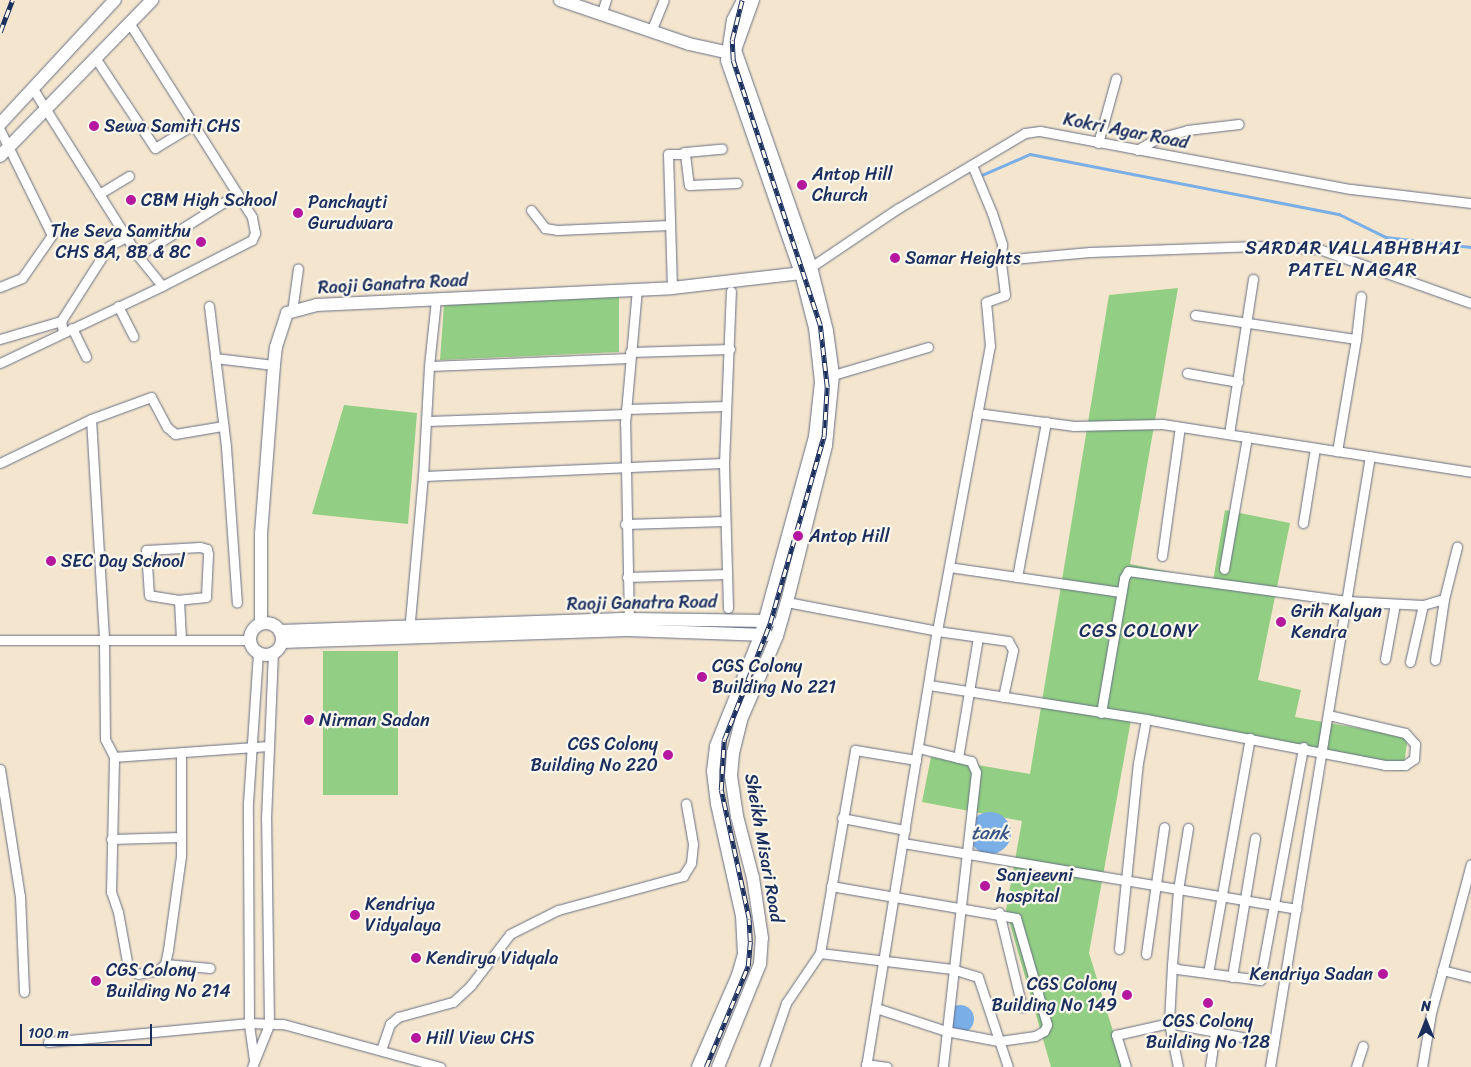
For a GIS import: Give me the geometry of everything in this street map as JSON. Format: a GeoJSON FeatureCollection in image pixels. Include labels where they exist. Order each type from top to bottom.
{"type":"FeatureCollection","features":[{"type":"Feature","properties":{"kind":"street"},"geometry":{"type":"LineString","coordinates":[[0,124],[115,0]]}},
{"type":"Feature","properties":{"kind":"street"},"geometry":{"type":"LineString","coordinates":[[0,156],[47,111],[152,0]]}},
{"type":"Feature","properties":{"kind":"street"},"geometry":{"type":"LineString","coordinates":[[560,0],[604,6]]}},
{"type":"Feature","properties":{"kind":"street"},"geometry":{"type":"LineString","coordinates":[[586,0],[652,26],[731,51]]}},
{"type":"Feature","properties":{"kind":"street"},"geometry":{"type":"LineString","coordinates":[[652,26],[664,0]]}},
{"type":"Feature","properties":{"kind":"street"},"geometry":{"type":"LineString","coordinates":[[698,1067],[738,976],[744,954],[742,916],[717,804],[713,771],[723,723],[761,634],[814,437],[821,382],[806,270],[731,76],[733,20],[743,0]]}},
{"type":"Feature","properties":{"kind":"street"},"geometry":{"type":"LineString","coordinates":[[731,51],[753,0]]}},
{"type":"Feature","properties":{"kind":"street"},"geometry":{"type":"LineString","coordinates":[[0,363],[162,286],[252,240],[255,233],[252,217],[130,24]]}},
{"type":"Feature","properties":{"kind":"street"},"geometry":{"type":"LineString","coordinates":[[96,59],[155,148],[193,124]]}},
{"type":"Feature","properties":{"kind":"street"},"geometry":{"type":"LineString","coordinates":[[1098,143],[1116,78]]}},
{"type":"Feature","properties":{"kind":"street"},"geometry":{"type":"LineString","coordinates":[[33,89],[138,256],[162,286]]}},
{"type":"Feature","properties":{"kind":"street"},"geometry":{"type":"LineString","coordinates":[[1137,150],[1158,138],[1187,130],[1239,124]]}},
{"type":"Feature","properties":{"kind":"street"},"geometry":{"type":"LineString","coordinates":[[0,130],[52,236],[22,278],[0,286]]}},
{"type":"Feature","properties":{"kind":"street","name":"Kokri Agar Road"},"geometry":{"type":"LineString","coordinates":[[806,270],[897,209],[1025,133],[1040,132],[1351,190],[1471,203]]}},
{"type":"Feature","properties":{"kind":"street"},"geometry":{"type":"LineString","coordinates":[[672,288],[667,157],[670,152],[722,149]]}},
{"type":"Feature","properties":{"kind":"street"},"geometry":{"type":"LineString","coordinates":[[684,152],[689,185],[737,183]]}},
{"type":"Feature","properties":{"kind":"street"},"geometry":{"type":"LineString","coordinates":[[887,1067],[866,1065],[937,631],[990,346],[986,302],[1005,295],[1001,260],[1002,244],[995,221],[972,165]]}},
{"type":"Feature","properties":{"kind":"street"},"geometry":{"type":"LineString","coordinates":[[99,194],[129,176]]}},
{"type":"Feature","properties":{"kind":"street"},"geometry":{"type":"LineString","coordinates":[[138,256],[237,194]]}},
{"type":"Feature","properties":{"kind":"street"},"geometry":{"type":"LineString","coordinates":[[531,210],[545,228],[557,230],[669,225]]}},
{"type":"Feature","properties":{"kind":"street"},"geometry":{"type":"LineString","coordinates":[[0,339],[61,321],[109,246],[126,237]]}},
{"type":"Feature","properties":{"kind":"street"},"geometry":{"type":"LineString","coordinates":[[1001,260],[1090,252],[1257,246],[1319,249],[1471,303]]}},
{"type":"Feature","properties":{"kind":"street"},"geometry":{"type":"LineString","coordinates":[[262,624],[261,534],[274,365],[276,347],[287,313],[292,312],[298,268]]}},
{"type":"Feature","properties":{"kind":"street","name":"Raoji Ganatra Road"},"geometry":{"type":"LineString","coordinates":[[292,312],[316,305],[672,288],[806,270]]}},
{"type":"Feature","properties":{"kind":"street","name":"Sheikh Misari Road"},"geometry":{"type":"LineString","coordinates":[[718,1067],[760,964],[762,938],[753,878],[736,816],[731,776],[733,753],[741,720],[781,623],[826,445],[833,376],[827,331],[806,270]]}},
{"type":"Feature","properties":{"kind":"street"},"geometry":{"type":"LineString","coordinates":[[1229,434],[1253,279]]}},
{"type":"Feature","properties":{"kind":"street"},"geometry":{"type":"LineString","coordinates":[[629,624],[625,524],[626,412],[629,356],[637,289]]}},
{"type":"Feature","properties":{"kind":"street"},"geometry":{"type":"LineString","coordinates":[[728,608],[724,463],[730,349],[730,291]]}},
{"type":"Feature","properties":{"kind":"street"},"geometry":{"type":"LineString","coordinates":[[1337,451],[1356,340],[1361,296]]}},
{"type":"Feature","properties":{"kind":"street"},"geometry":{"type":"LineString","coordinates":[[409,631],[428,421],[430,366],[436,299]]}},
{"type":"Feature","properties":{"kind":"street"},"geometry":{"type":"LineString","coordinates":[[118,306],[133,336]]}},
{"type":"Feature","properties":{"kind":"street"},"geometry":{"type":"LineString","coordinates":[[209,306],[223,426],[237,603]]}},
{"type":"Feature","properties":{"kind":"street"},"geometry":{"type":"LineString","coordinates":[[1195,315],[1356,340]]}},
{"type":"Feature","properties":{"kind":"street"},"geometry":{"type":"LineString","coordinates":[[61,321],[63,332]]}},
{"type":"Feature","properties":{"kind":"street"},"geometry":{"type":"LineString","coordinates":[[72,328],[86,357]]}},
{"type":"Feature","properties":{"kind":"street"},"geometry":{"type":"LineString","coordinates":[[833,376],[928,347]]}},
{"type":"Feature","properties":{"kind":"street"},"geometry":{"type":"LineString","coordinates":[[430,366],[730,349]]}},
{"type":"Feature","properties":{"kind":"street"},"geometry":{"type":"LineString","coordinates":[[215,358],[274,365]]}},
{"type":"Feature","properties":{"kind":"street"},"geometry":{"type":"LineString","coordinates":[[1187,372],[1238,382]]}},
{"type":"Feature","properties":{"kind":"street"},"geometry":{"type":"LineString","coordinates":[[0,463],[91,419],[150,397],[167,427],[175,434],[223,426]]}},
{"type":"Feature","properties":{"kind":"street"},"geometry":{"type":"LineString","coordinates":[[428,421],[726,406]]}},
{"type":"Feature","properties":{"kind":"street"},"geometry":{"type":"LineString","coordinates":[[977,412],[1074,426],[1162,424],[1471,472]]}},
{"type":"Feature","properties":{"kind":"street"},"geometry":{"type":"LineString","coordinates":[[91,419],[104,641],[105,739],[114,757],[111,892],[118,912],[128,967],[138,974],[150,974],[165,964],[210,968]]}},
{"type":"Feature","properties":{"kind":"street"},"geometry":{"type":"LineString","coordinates":[[1017,577],[1046,422]]}},
{"type":"Feature","properties":{"kind":"street"},"geometry":{"type":"LineString","coordinates":[[1162,556],[1180,427]]}},
{"type":"Feature","properties":{"kind":"street"},"geometry":{"type":"LineString","coordinates":[[1224,569],[1246,437]]}},
{"type":"Feature","properties":{"kind":"street"},"geometry":{"type":"LineString","coordinates":[[1303,523],[1315,448]]}},
{"type":"Feature","properties":{"kind":"street"},"geometry":{"type":"LineString","coordinates":[[1270,1067],[1370,456]]}},
{"type":"Feature","properties":{"kind":"street"},"geometry":{"type":"LineString","coordinates":[[423,476],[724,463]]}},
{"type":"Feature","properties":{"kind":"street"},"geometry":{"type":"LineString","coordinates":[[803,482],[816,486]]}},
{"type":"Feature","properties":{"kind":"street"},"geometry":{"type":"LineString","coordinates":[[625,524],[725,521]]}},
{"type":"Feature","properties":{"kind":"street"},"geometry":{"type":"LineString","coordinates":[[1435,660],[1444,599],[1457,547]]}},
{"type":"Feature","properties":{"kind":"street"},"geometry":{"type":"LineString","coordinates":[[207,549],[208,595],[179,600],[149,595],[146,550],[207,549]]}},
{"type":"Feature","properties":{"kind":"street"},"geometry":{"type":"LineString","coordinates":[[949,567],[1121,592]]}},
{"type":"Feature","properties":{"kind":"street"},"geometry":{"type":"LineString","coordinates":[[1101,713],[1124,578],[1133,570],[1346,601],[1423,605],[1444,599]]}},
{"type":"Feature","properties":{"kind":"street"},"geometry":{"type":"LineString","coordinates":[[627,577],[727,574]]}},
{"type":"Feature","properties":{"kind":"street"},"geometry":{"type":"LineString","coordinates":[[179,600],[181,640]]}},
{"type":"Feature","properties":{"kind":"street"},"geometry":{"type":"LineString","coordinates":[[787,602],[1012,644],[1012,656],[1003,697]]}},
{"type":"Feature","properties":{"kind":"street"},"geometry":{"type":"LineString","coordinates":[[1385,659],[1395,604]]}},
{"type":"Feature","properties":{"kind":"street"},"geometry":{"type":"LineString","coordinates":[[1410,662],[1423,605]]}},
{"type":"Feature","properties":{"kind":"street","name":"Raoji Ganatra Road"},"geometry":{"type":"LineString","coordinates":[[281,637],[764,620],[781,623]]}},
{"type":"Feature","properties":{"kind":"street"},"geometry":{"type":"LineString","coordinates":[[262,624],[272,624],[281,637],[273,654],[268,746],[269,1025],[253,1065],[249,1023],[248,803],[258,653],[250,640],[253,630],[262,624]]}},
{"type":"Feature","properties":{"kind":"street","name":"Raoji Ganatra Road"},"geometry":{"type":"LineString","coordinates":[[629,624],[761,634]]}},
{"type":"Feature","properties":{"kind":"street"},"geometry":{"type":"LineString","coordinates":[[761,634],[777,636]]}},
{"type":"Feature","properties":{"kind":"street"},"geometry":{"type":"LineString","coordinates":[[958,758],[978,637]]}},
{"type":"Feature","properties":{"kind":"street"},"geometry":{"type":"LineString","coordinates":[[0,640],[250,640]]}},
{"type":"Feature","properties":{"kind":"street"},"geometry":{"type":"LineString","coordinates":[[258,653],[273,654]]}},
{"type":"Feature","properties":{"kind":"street"},"geometry":{"type":"LineString","coordinates":[[929,685],[1146,719],[1303,747],[1385,765],[1406,765],[1416,753],[1412,738],[1406,733],[1328,715]]}},
{"type":"Feature","properties":{"kind":"street"},"geometry":{"type":"LineString","coordinates":[[1119,949],[1146,719]]}},
{"type":"Feature","properties":{"kind":"street"},"geometry":{"type":"LineString","coordinates":[[1208,972],[1250,738]]}},
{"type":"Feature","properties":{"kind":"street"},"geometry":{"type":"LineString","coordinates":[[114,757],[268,746]]}},
{"type":"Feature","properties":{"kind":"street"},"geometry":{"type":"LineString","coordinates":[[1172,965],[1177,969],[1208,972],[1253,981],[1263,976],[1273,906],[1303,747]]}},
{"type":"Feature","properties":{"kind":"street"},"geometry":{"type":"LineString","coordinates":[[918,748],[971,761],[976,772],[959,906],[942,1067]]}},
{"type":"Feature","properties":{"kind":"street"},"geometry":{"type":"LineString","coordinates":[[764,1067],[774,1029],[786,1003],[820,953],[855,750],[916,760]]}},
{"type":"Feature","properties":{"kind":"street"},"geometry":{"type":"LineString","coordinates":[[165,964],[181,856],[182,753]]}},
{"type":"Feature","properties":{"kind":"street"},"geometry":{"type":"LineString","coordinates":[[0,770],[18,881],[24,992]]}},
{"type":"Feature","properties":{"kind":"street"},"geometry":{"type":"LineString","coordinates":[[381,1050],[394,1021],[406,1012],[453,1002],[471,985],[510,934],[558,910],[683,876],[690,863],[693,844],[686,804]]}},
{"type":"Feature","properties":{"kind":"street"},"geometry":{"type":"LineString","coordinates":[[842,818],[905,830]]}},
{"type":"Feature","properties":{"kind":"street"},"geometry":{"type":"LineString","coordinates":[[1146,954],[1164,826]]}},
{"type":"Feature","properties":{"kind":"street"},"geometry":{"type":"LineString","coordinates":[[1178,1067],[1168,1023],[1178,890],[1188,828]]}},
{"type":"Feature","properties":{"kind":"street"},"geometry":{"type":"LineString","coordinates":[[111,839],[180,837]]}},
{"type":"Feature","properties":{"kind":"street"},"geometry":{"type":"LineString","coordinates":[[1232,977],[1255,838]]}},
{"type":"Feature","properties":{"kind":"street"},"geometry":{"type":"LineString","coordinates":[[903,843],[1296,909]]}},
{"type":"Feature","properties":{"kind":"street"},"geometry":{"type":"LineString","coordinates":[[1422,1067],[1442,970],[1471,864]]}},
{"type":"Feature","properties":{"kind":"street"},"geometry":{"type":"LineString","coordinates":[[831,886],[1011,914],[1020,926],[1047,1025],[1044,1031],[1035,1036],[998,1040],[946,1031],[876,1008]]}},
{"type":"Feature","properties":{"kind":"street"},"geometry":{"type":"LineString","coordinates":[[999,912],[1022,1007]]}},
{"type":"Feature","properties":{"kind":"street"},"geometry":{"type":"LineString","coordinates":[[820,953],[883,963],[952,969],[978,977],[1008,1067]]}},
{"type":"Feature","properties":{"kind":"street"},"geometry":{"type":"LineString","coordinates":[[1442,970],[1471,977]]}},
{"type":"Feature","properties":{"kind":"street"},"geometry":{"type":"LineString","coordinates":[[48,1042],[249,1023],[283,1024],[440,1067]]}},
{"type":"Feature","properties":{"kind":"street"},"geometry":{"type":"LineString","coordinates":[[1126,1067],[1116,1034],[1168,1023],[1274,1044]]}},
{"type":"Feature","properties":{"kind":"street"},"geometry":{"type":"LineString","coordinates":[[1210,1067],[1215,1032]]}},
{"type":"Feature","properties":{"kind":"street"},"geometry":{"type":"LineString","coordinates":[[1356,1067],[1363,1046]]}},
{"type":"Feature","properties":{"kind":"green space"},"geometry":{"type":"Polygon","coordinates":[[[1178,288],[1130,564],[1213,581],[1225,510],[1290,523],[1258,680],[1301,690],[1295,717],[1408,737],[1403,771],[1131,720],[1089,953],[1124,1067],[1051,1067],[1006,910],[1022,821],[922,802],[931,757],[1030,774],[1109,295],[1178,288]]]}},
{"type":"Feature","properties":{"kind":"green space"},"geometry":{"type":"Polygon","coordinates":[[[619,297],[619,352],[440,360],[444,305],[619,297]]]}},
{"type":"Feature","properties":{"kind":"green space"},"geometry":{"type":"Polygon","coordinates":[[[344,405],[417,413],[408,524],[312,514],[344,405]]]}},
{"type":"Feature","properties":{"kind":"green space"},"geometry":{"type":"Polygon","coordinates":[[[323,651],[398,651],[398,795],[323,795],[323,651]]]}},
{"type":"Feature","properties":{"kind":"water","name":"tank"},"geometry":{"type":"Polygon","coordinates":[[[994,812],[1002,815],[1008,821],[1011,833],[1008,845],[1002,851],[986,854],[978,851],[972,845],[969,829],[972,821],[978,815],[994,812]]]}},
{"type":"Feature","properties":{"kind":"water"},"geometry":{"type":"Polygon","coordinates":[[[960,1005],[970,1009],[974,1019],[970,1029],[960,1033],[950,1029],[946,1019],[950,1009],[960,1005]]]}},
{"type":"Feature","properties":{"kind":"waterway"},"geometry":{"type":"LineString","coordinates":[[982,175],[1030,154],[1339,214],[1386,237],[1471,247]]}},
{"type":"Feature","properties":{"kind":"railway"},"geometry":{"type":"LineString","coordinates":[[0,32],[12,0]]}},
{"type":"Feature","properties":{"kind":"railway"},"geometry":{"type":"LineString","coordinates":[[706,1067],[748,966],[750,941],[749,919],[721,790],[724,740],[770,623],[824,436],[827,387],[820,325],[733,60],[732,40],[742,0]]}},
{"type":"Feature","properties":{"kind":"place","name":"Sewa Samiti CHS"},"geometry":{"type":"Point","coordinates":[94,126]}},
{"type":"Feature","properties":{"kind":"place","name":"Antop Hill Church"},"geometry":{"type":"Point","coordinates":[802,185]}},
{"type":"Feature","properties":{"kind":"place","name":"CBM High School"},"geometry":{"type":"Point","coordinates":[131,200]}},
{"type":"Feature","properties":{"kind":"place","name":"Panchayti Gurudwara"},"geometry":{"type":"Point","coordinates":[298,213]}},
{"type":"Feature","properties":{"kind":"place","name":"The Seva Samithu CHS 8A, 8B & 8C"},"geometry":{"type":"Point","coordinates":[201,242]}},
{"type":"Feature","properties":{"kind":"place","name":"Samar Heights"},"geometry":{"type":"Point","coordinates":[895,258]}},
{"type":"Feature","properties":{"kind":"place","name":"Antop Hill"},"geometry":{"type":"Point","coordinates":[798,536]}},
{"type":"Feature","properties":{"kind":"place","name":"SEC Day School"},"geometry":{"type":"Point","coordinates":[51,561]}},
{"type":"Feature","properties":{"kind":"place","name":"Grih Kalyan Kendra"},"geometry":{"type":"Point","coordinates":[1281,622]}},
{"type":"Feature","properties":{"kind":"place","name":"CGS Colony Building No 221"},"geometry":{"type":"Point","coordinates":[702,677]}},
{"type":"Feature","properties":{"kind":"place","name":"Nirman Sadan"},"geometry":{"type":"Point","coordinates":[309,720]}},
{"type":"Feature","properties":{"kind":"place","name":"CGS Colony Building No 220"},"geometry":{"type":"Point","coordinates":[668,755]}},
{"type":"Feature","properties":{"kind":"place","name":"Sanjeevni hospital"},"geometry":{"type":"Point","coordinates":[985,886]}},
{"type":"Feature","properties":{"kind":"place","name":"Kendriya Vidyalaya"},"geometry":{"type":"Point","coordinates":[355,915]}},
{"type":"Feature","properties":{"kind":"place","name":"Kendirya Vidyala"},"geometry":{"type":"Point","coordinates":[416,958]}},
{"type":"Feature","properties":{"kind":"place","name":"Kendriya Sadan"},"geometry":{"type":"Point","coordinates":[1383,974]}},
{"type":"Feature","properties":{"kind":"place","name":"CGS Colony Building No 214"},"geometry":{"type":"Point","coordinates":[96,981]}},
{"type":"Feature","properties":{"kind":"place","name":"CGS Colony Building No 149"},"geometry":{"type":"Point","coordinates":[1127,995]}},
{"type":"Feature","properties":{"kind":"place","name":"CGS Colony Building No 128"},"geometry":{"type":"Point","coordinates":[1208,1003]}},
{"type":"Feature","properties":{"kind":"place","name":"Hill View CHS"},"geometry":{"type":"Point","coordinates":[416,1038]}},
{"type":"Feature","properties":{"kind":"district","name":"SARDAR VALLABHBHAI PATEL NAGAR"},"geometry":{"type":"Point","coordinates":[1353,259]}},
{"type":"Feature","properties":{"kind":"district","name":"CGS COLONY"},"geometry":{"type":"Point","coordinates":[1139,631]}}]}
